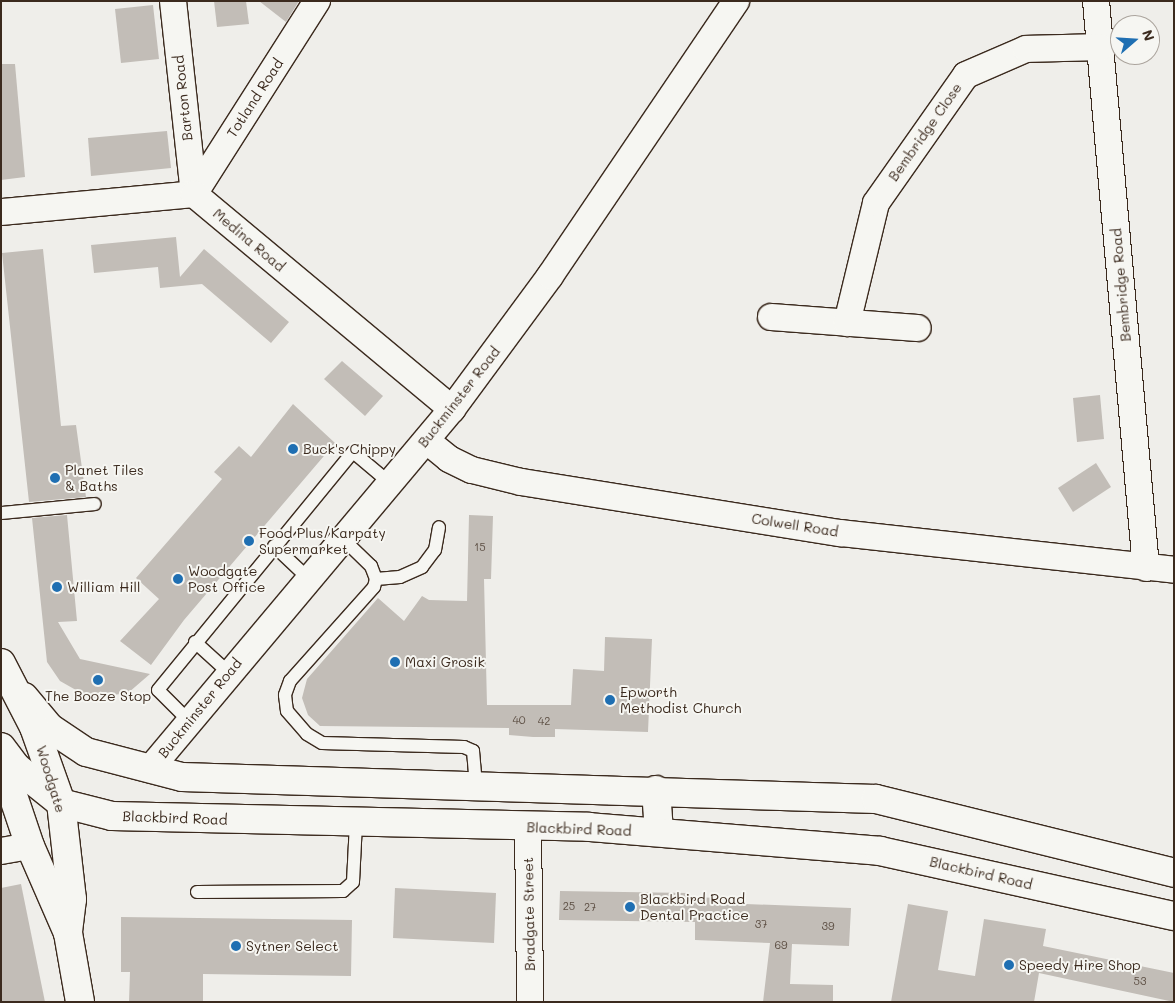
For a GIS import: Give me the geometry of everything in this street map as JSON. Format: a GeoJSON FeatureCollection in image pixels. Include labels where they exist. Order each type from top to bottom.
{"type":"FeatureCollection","features":[{"type":"Feature","properties":{"kind":"main road","name":"Woodgate"},"geometry":{"type":"LineString","coordinates":[[1,663],[17,688],[61,803],[72,899],[68,933]]}},
{"type":"Feature","properties":{"kind":"main road"},"geometry":{"type":"LineString","coordinates":[[17,688],[50,728],[86,752],[182,777],[476,784],[876,799],[1174,872]]}},
{"type":"Feature","properties":{"kind":"main road","name":"Blackbird Road"},"geometry":{"type":"LineString","coordinates":[[1,747],[16,767],[61,803],[112,816],[659,832],[880,851],[1174,916]]}},
{"type":"Feature","properties":{"kind":"main road","name":"Woodgate"},"geometry":{"type":"LineString","coordinates":[[1,760],[30,846],[68,933],[80,1002]]}},
{"type":"Feature","properties":{"kind":"main road"},"geometry":{"type":"LineString","coordinates":[[656,790],[659,832]]}},
{"type":"Feature","properties":{"kind":"street","name":"Barton Road"},"geometry":{"type":"LineString","coordinates":[[173,1],[194,194]]}},
{"type":"Feature","properties":{"kind":"street","name":"Totland Road"},"geometry":{"type":"LineString","coordinates":[[194,194],[317,1]]}},
{"type":"Feature","properties":{"kind":"street","name":"Buckminster Road"},"geometry":{"type":"LineString","coordinates":[[150,769],[190,722],[228,672],[391,484],[452,409],[550,276],[736,1]]}},
{"type":"Feature","properties":{"kind":"street","name":"Bembridge Road"},"geometry":{"type":"LineString","coordinates":[[1096,1],[1146,568]]}},
{"type":"Feature","properties":{"kind":"street","name":"Bembridge Close"},"geometry":{"type":"LineString","coordinates":[[847,323],[876,203],[966,75],[1026,49],[1100,47]]}},
{"type":"Feature","properties":{"kind":"street"},"geometry":{"type":"LineString","coordinates":[[1,212],[194,194]]}},
{"type":"Feature","properties":{"kind":"street","name":"Medina Road"},"geometry":{"type":"LineString","coordinates":[[194,194],[452,409]]}},
{"type":"Feature","properties":{"kind":"street"},"geometry":{"type":"LineString","coordinates":[[771,317],[918,328]]}},
{"type":"Feature","properties":{"kind":"street","name":"Colwell Road"},"geometry":{"type":"LineString","coordinates":[[426,441],[449,459],[472,470],[521,482],[841,532],[1174,570]]}},
{"type":"Feature","properties":{"kind":"street","name":"Bradgate Street"},"geometry":{"type":"LineString","coordinates":[[528,827],[530,1002]]}},
{"type":"Feature","properties":{"kind":"street"},"geometry":{"type":"LineString","coordinates":[[1,851],[30,846]]}},
{"type":"Feature","properties":{"kind":"lane"},"geometry":{"type":"LineString","coordinates":[[190,722],[158,690],[195,642],[353,452],[391,484]]}},
{"type":"Feature","properties":{"kind":"lane"},"geometry":{"type":"LineString","coordinates":[[5,513],[95,504]]}},
{"type":"Feature","properties":{"kind":"lane"},"geometry":{"type":"LineString","coordinates":[[376,579],[400,577],[422,567],[435,550],[439,527]]}},
{"type":"Feature","properties":{"kind":"lane"},"geometry":{"type":"LineString","coordinates":[[343,540],[371,566],[376,579],[368,596],[290,681],[285,694],[287,711],[307,734],[322,743],[464,747],[473,751],[476,784]]}},
{"type":"Feature","properties":{"kind":"lane"},"geometry":{"type":"LineString","coordinates":[[274,546],[309,579]]}},
{"type":"Feature","properties":{"kind":"lane"},"geometry":{"type":"LineString","coordinates":[[195,642],[228,672]]}},
{"type":"Feature","properties":{"kind":"lane"},"geometry":{"type":"LineString","coordinates":[[197,892],[343,891],[353,882],[356,822]]}},
{"type":"Feature","properties":{"kind":"building"},"geometry":{"type":"Polygon","coordinates":[[[214,1],[246,1],[249,24],[217,27],[214,1]]]}},
{"type":"Feature","properties":{"kind":"building"},"geometry":{"type":"Polygon","coordinates":[[[259,1],[299,1],[286,22],[259,1]]]}},
{"type":"Feature","properties":{"kind":"building"},"geometry":{"type":"Polygon","coordinates":[[[153,5],[159,59],[121,63],[115,9],[153,5]]]}},
{"type":"Feature","properties":{"kind":"building"},"geometry":{"type":"Polygon","coordinates":[[[1,64],[15,64],[25,177],[1,180],[1,64]]]}},
{"type":"Feature","properties":{"kind":"building"},"geometry":{"type":"Polygon","coordinates":[[[167,131],[171,168],[91,176],[88,138],[167,131]]]}},
{"type":"Feature","properties":{"kind":"building"},"geometry":{"type":"Polygon","coordinates":[[[176,237],[180,277],[204,249],[289,322],[271,343],[202,284],[160,288],[158,267],[94,273],[91,245],[176,237]]]}},
{"type":"Feature","properties":{"kind":"building"},"geometry":{"type":"Polygon","coordinates":[[[43,249],[61,426],[76,425],[86,497],[29,502],[2,253],[43,249]]]}},
{"type":"Feature","properties":{"kind":"building"},"geometry":{"type":"Polygon","coordinates":[[[342,361],[383,396],[365,416],[324,379],[342,361]]]}},
{"type":"Feature","properties":{"kind":"building"},"geometry":{"type":"Polygon","coordinates":[[[1100,395],[1104,439],[1077,442],[1073,398],[1100,395]]]}},
{"type":"Feature","properties":{"kind":"building"},"geometry":{"type":"Polygon","coordinates":[[[293,404],[335,443],[184,620],[151,665],[120,641],[159,599],[136,578],[222,479],[214,472],[239,446],[251,457],[293,404]]]}},
{"type":"Feature","properties":{"kind":"building"},"geometry":{"type":"Polygon","coordinates":[[[1096,463],[1111,487],[1073,512],[1058,488],[1096,463]]]}},
{"type":"Feature","properties":{"kind":"building"},"geometry":{"type":"Polygon","coordinates":[[[67,515],[77,621],[58,622],[80,659],[150,674],[128,693],[90,698],[60,681],[47,662],[32,518],[67,515]]]}},
{"type":"Feature","properties":{"kind":"building","name":"Maxi Grosik"},"geometry":{"type":"Polygon","coordinates":[[[469,515],[493,516],[491,579],[484,579],[487,705],[571,705],[573,669],[604,671],[605,637],[652,639],[648,732],[555,729],[555,737],[533,737],[509,735],[509,728],[320,726],[308,715],[302,698],[307,679],[378,598],[404,621],[422,596],[429,600],[467,601],[469,515]]]}},
{"type":"Feature","properties":{"kind":"building"},"geometry":{"type":"Polygon","coordinates":[[[21,884],[45,1002],[1,1002],[1,888],[21,884]]]}},
{"type":"Feature","properties":{"kind":"building"},"geometry":{"type":"Polygon","coordinates":[[[395,888],[496,893],[494,943],[393,938],[395,888]]]}},
{"type":"Feature","properties":{"kind":"building"},"geometry":{"type":"Polygon","coordinates":[[[560,891],[688,893],[688,897],[721,898],[721,903],[851,908],[849,946],[792,944],[790,984],[833,985],[833,1002],[763,1002],[770,943],[695,940],[695,922],[559,920],[560,891]]]}},
{"type":"Feature","properties":{"kind":"building"},"geometry":{"type":"Polygon","coordinates":[[[908,904],[948,911],[938,970],[975,976],[984,919],[1046,929],[1043,946],[1174,973],[1174,1002],[1039,973],[1034,1002],[891,1002],[908,904]]]}},
{"type":"Feature","properties":{"kind":"building","name":"Sytner Select"},"geometry":{"type":"Polygon","coordinates":[[[121,917],[352,920],[351,976],[203,974],[203,1001],[129,1002],[130,972],[121,972],[121,917]]]}},
{"type":"Feature","properties":{"kind":"place","name":"Buck's Chippy"},"geometry":{"type":"Point","coordinates":[293,449]}},
{"type":"Feature","properties":{"kind":"place","name":"Planet Tiles & Baths"},"geometry":{"type":"Point","coordinates":[55,478]}},
{"type":"Feature","properties":{"kind":"place","name":"Food Plus/Karpaty Supermarket"},"geometry":{"type":"Point","coordinates":[249,541]}},
{"type":"Feature","properties":{"kind":"place","name":"Woodgate Post Office"},"geometry":{"type":"Point","coordinates":[178,579]}},
{"type":"Feature","properties":{"kind":"place","name":"William Hill"},"geometry":{"type":"Point","coordinates":[57,587]}},
{"type":"Feature","properties":{"kind":"place","name":"Maxi Grosik"},"geometry":{"type":"Point","coordinates":[395,662]}},
{"type":"Feature","properties":{"kind":"place","name":"The Booze Stop"},"geometry":{"type":"Point","coordinates":[98,680]}},
{"type":"Feature","properties":{"kind":"place","name":"Epworth Methodist Church"},"geometry":{"type":"Point","coordinates":[610,700]}},
{"type":"Feature","properties":{"kind":"place","name":"Blackbird Road Dental Practice"},"geometry":{"type":"Point","coordinates":[630,907]}},
{"type":"Feature","properties":{"kind":"place","name":"Sytner Select"},"geometry":{"type":"Point","coordinates":[236,946]}},
{"type":"Feature","properties":{"kind":"place","name":"Speedy Hire Shop"},"geometry":{"type":"Point","coordinates":[1009,965]}}]}
